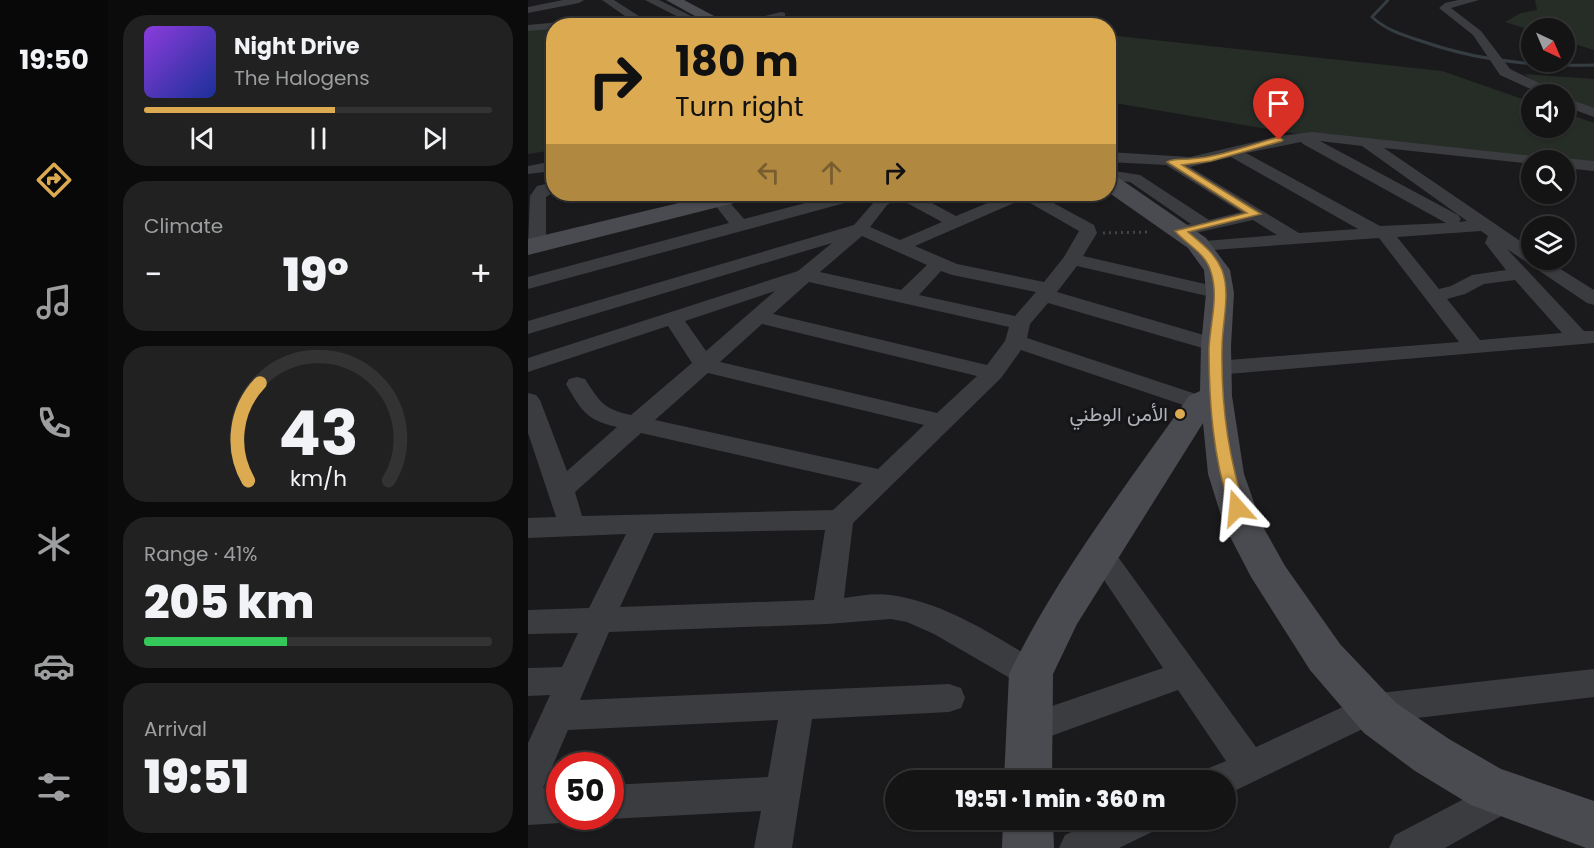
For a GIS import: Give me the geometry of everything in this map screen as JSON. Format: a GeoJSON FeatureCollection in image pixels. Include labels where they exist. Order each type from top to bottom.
{"type":"FeatureCollection","features":[{"type":"Feature","properties":{"kind":"main road"},"geometry":{"type":"LineString","coordinates":[[674,6],[690,8],[711,18]]}},
{"type":"Feature","properties":{"kind":"main road"},"geometry":{"type":"LineString","coordinates":[[1116,186],[1195,234],[1216,270],[1220,293],[1212,378],[1226,474],[1243,525],[1271,577],[1325,657],[1371,709],[1431,755],[1488,788],[1594,826]]}},
{"type":"Feature","properties":{"kind":"main road"},"geometry":{"type":"LineString","coordinates":[[532,242],[700,201]]}},
{"type":"Feature","properties":{"kind":"main road"},"geometry":{"type":"LineString","coordinates":[[1028,770],[1031,674],[1061,615],[1212,378]]}},
{"type":"Feature","properties":{"kind":"main road"},"geometry":{"type":"LineString","coordinates":[[1028,830],[1028,848]]}},
{"type":"Feature","properties":{"kind":"street"},"geometry":{"type":"LineString","coordinates":[[534,9],[579,0]]}},
{"type":"Feature","properties":{"kind":"street"},"geometry":{"type":"LineString","coordinates":[[608,0],[645,17]]}},
{"type":"Feature","properties":{"kind":"street"},"geometry":{"type":"LineString","coordinates":[[650,0],[674,6],[693,18]]}},
{"type":"Feature","properties":{"kind":"street"},"geometry":{"type":"LineString","coordinates":[[1473,0],[1444,8],[1475,32],[1502,69],[1528,84]]}},
{"type":"Feature","properties":{"kind":"street"},"geometry":{"type":"LineString","coordinates":[[766,5],[780,11],[782,18]]}},
{"type":"Feature","properties":{"kind":"street"},"geometry":{"type":"LineString","coordinates":[[634,18],[645,17],[674,6]]}},
{"type":"Feature","properties":{"kind":"street"},"geometry":{"type":"LineString","coordinates":[[534,9],[555,18]]}},
{"type":"Feature","properties":{"kind":"street"},"geometry":{"type":"LineString","coordinates":[[766,18],[781,15]]}},
{"type":"Feature","properties":{"kind":"street"},"geometry":{"type":"LineString","coordinates":[[528,28],[546,26]]}},
{"type":"Feature","properties":{"kind":"street"},"geometry":{"type":"LineString","coordinates":[[1575,105],[1594,113]]}},
{"type":"Feature","properties":{"kind":"street"},"geometry":{"type":"LineString","coordinates":[[1299,136],[1464,226]]}},
{"type":"Feature","properties":{"kind":"street"},"geometry":{"type":"LineString","coordinates":[[1116,158],[1190,162],[1299,136],[1521,158]]}},
{"type":"Feature","properties":{"kind":"street"},"geometry":{"type":"LineString","coordinates":[[1367,143],[1491,230],[1495,246],[1521,260]]}},
{"type":"Feature","properties":{"kind":"street"},"geometry":{"type":"LineString","coordinates":[[1234,152],[1380,232],[1474,346]]}},
{"type":"Feature","properties":{"kind":"street"},"geometry":{"type":"LineString","coordinates":[[1172,162],[1293,237]]}},
{"type":"Feature","properties":{"kind":"street"},"geometry":{"type":"LineString","coordinates":[[1575,164],[1594,166]]}},
{"type":"Feature","properties":{"kind":"street"},"geometry":{"type":"LineString","coordinates":[[531,170],[546,167]]}},
{"type":"Feature","properties":{"kind":"street"},"geometry":{"type":"LineString","coordinates":[[1116,176],[1134,178],[1195,234],[1293,237],[1464,226],[1491,230]]}},
{"type":"Feature","properties":{"kind":"street"},"geometry":{"type":"LineString","coordinates":[[532,242],[538,196],[546,189]]}},
{"type":"Feature","properties":{"kind":"street"},"geometry":{"type":"LineString","coordinates":[[725,201],[726,211],[740,225]]}},
{"type":"Feature","properties":{"kind":"street"},"geometry":{"type":"LineString","coordinates":[[528,283],[831,201]]}},
{"type":"Feature","properties":{"kind":"street"},"geometry":{"type":"LineString","coordinates":[[561,490],[860,229],[881,201]]}},
{"type":"Feature","properties":{"kind":"street"},"geometry":{"type":"LineString","coordinates":[[917,201],[955,222]]}},
{"type":"Feature","properties":{"kind":"street"},"geometry":{"type":"LineString","coordinates":[[900,246],[955,222],[1015,201]]}},
{"type":"Feature","properties":{"kind":"street"},"geometry":{"type":"LineString","coordinates":[[827,612],[840,520],[993,373],[1018,332],[1072,259],[1088,233],[1084,225],[1038,201]]}},
{"type":"Feature","properties":{"kind":"street"},"geometry":{"type":"LineString","coordinates":[[1195,234],[1256,214]]}},
{"type":"Feature","properties":{"kind":"street"},"geometry":{"type":"LineString","coordinates":[[530,323],[562,317],[860,229],[952,269],[1047,292],[1212,378]]}},
{"type":"Feature","properties":{"kind":"street"},"geometry":{"type":"LineString","coordinates":[[1072,259],[1220,293]]}},
{"type":"Feature","properties":{"kind":"street"},"geometry":{"type":"LineString","coordinates":[[906,297],[938,264]]}},
{"type":"Feature","properties":{"kind":"street"},"geometry":{"type":"LineString","coordinates":[[1434,296],[1458,290],[1479,279],[1521,266]]}},
{"type":"Feature","properties":{"kind":"street"},"geometry":{"type":"LineString","coordinates":[[1534,270],[1586,338]]}},
{"type":"Feature","properties":{"kind":"street"},"geometry":{"type":"LineString","coordinates":[[1540,270],[1594,299]]}},
{"type":"Feature","properties":{"kind":"street"},"geometry":{"type":"LineString","coordinates":[[528,365],[805,275],[906,297],[1018,332],[1212,378],[1474,346],[1586,338]]}},
{"type":"Feature","properties":{"kind":"street"},"geometry":{"type":"LineString","coordinates":[[562,317],[576,350]]}},
{"type":"Feature","properties":{"kind":"street"},"geometry":{"type":"LineString","coordinates":[[759,317],[993,373]]}},
{"type":"Feature","properties":{"kind":"street"},"geometry":{"type":"LineString","coordinates":[[673,318],[704,366],[942,422]]}},
{"type":"Feature","properties":{"kind":"street"},"geometry":{"type":"LineString","coordinates":[[577,384],[597,413],[618,421],[639,423],[883,479]]}},
{"type":"Feature","properties":{"kind":"street"},"geometry":{"type":"LineString","coordinates":[[528,400],[572,526]]}},
{"type":"Feature","properties":{"kind":"street"},"geometry":{"type":"LineString","coordinates":[[528,528],[645,523],[840,520]]}},
{"type":"Feature","properties":{"kind":"street"},"geometry":{"type":"LineString","coordinates":[[528,783],[599,619],[645,523]]}},
{"type":"Feature","properties":{"kind":"street"},"geometry":{"type":"LineString","coordinates":[[1100,553],[1185,674],[1234,770]]}},
{"type":"Feature","properties":{"kind":"street"},"geometry":{"type":"LineString","coordinates":[[528,622],[827,612],[890,607],[933,620],[974,640],[1031,674]]}},
{"type":"Feature","properties":{"kind":"street"},"geometry":{"type":"LineString","coordinates":[[1029,729],[1185,674]]}},
{"type":"Feature","properties":{"kind":"street"},"geometry":{"type":"LineString","coordinates":[[528,682],[574,680]]}},
{"type":"Feature","properties":{"kind":"street"},"geometry":{"type":"LineString","coordinates":[[1236,773],[1371,709],[1594,683]]}},
{"type":"Feature","properties":{"kind":"street"},"geometry":{"type":"LineString","coordinates":[[558,716],[949,698]]}},
{"type":"Feature","properties":{"kind":"street"},"geometry":{"type":"LineString","coordinates":[[773,848],[798,704]]}},
{"type":"Feature","properties":{"kind":"street"},"geometry":{"type":"LineString","coordinates":[[624,801],[783,794]]}},
{"type":"Feature","properties":{"kind":"street"},"geometry":{"type":"LineString","coordinates":[[1408,848],[1506,794]]}},
{"type":"Feature","properties":{"kind":"street"},"geometry":{"type":"LineString","coordinates":[[528,807],[546,806]]}},
{"type":"Feature","properties":{"kind":"street"},"geometry":{"type":"LineString","coordinates":[[1078,848],[1116,830]]}},
{"type":"Feature","properties":{"kind":"path"},"geometry":{"type":"LineString","coordinates":[[1088,233],[1195,234]]}},
{"type":"Feature","properties":{"kind":"shaded area"},"geometry":{"type":"Polygon","coordinates":[[[1535,0],[1594,0],[1594,50],[1575,44],[1575,18],[1521,18],[1521,27],[1505,22],[1521,13],[1537,10],[1535,0]]]}},
{"type":"Feature","properties":{"kind":"shaded area"},"geometry":{"type":"Polygon","coordinates":[[[546,29],[546,151],[528,154],[528,31],[546,29]]]}},
{"type":"Feature","properties":{"kind":"shaded area"},"geometry":{"type":"Polygon","coordinates":[[[1116,36],[1442,71],[1521,99],[1521,138],[1575,138],[1575,116],[1594,123],[1594,166],[1575,162],[1575,150],[1521,150],[1521,158],[1291,133],[1116,103],[1116,36]]]}},
{"type":"Feature","properties":{"kind":"shaded area"},"geometry":{"type":"Polygon","coordinates":[[[1524,74],[1594,79],[1594,115],[1575,107],[1575,84],[1538,84],[1524,74]]]}},
{"type":"Feature","properties":{"kind":"waterway"},"geometry":{"type":"LineString","coordinates":[[1388,0],[1372,17],[1395,32],[1442,48],[1485,58],[1528,64],[1594,65]]}},
{"type":"Feature","properties":{"kind":"place","name":"الأمن الوطني"},"geometry":{"type":"Point","coordinates":[1180,414]}},
{"type":"Feature","properties":{"kind":"route"},"geometry":{"type":"LineString","coordinates":[[1237,508],[1226,474],[1216,396],[1216,346],[1220,293],[1216,270],[1197,243],[1180,231],[1256,214],[1172,162],[1181,163],[1211,158],[1279,140]]}}]}
